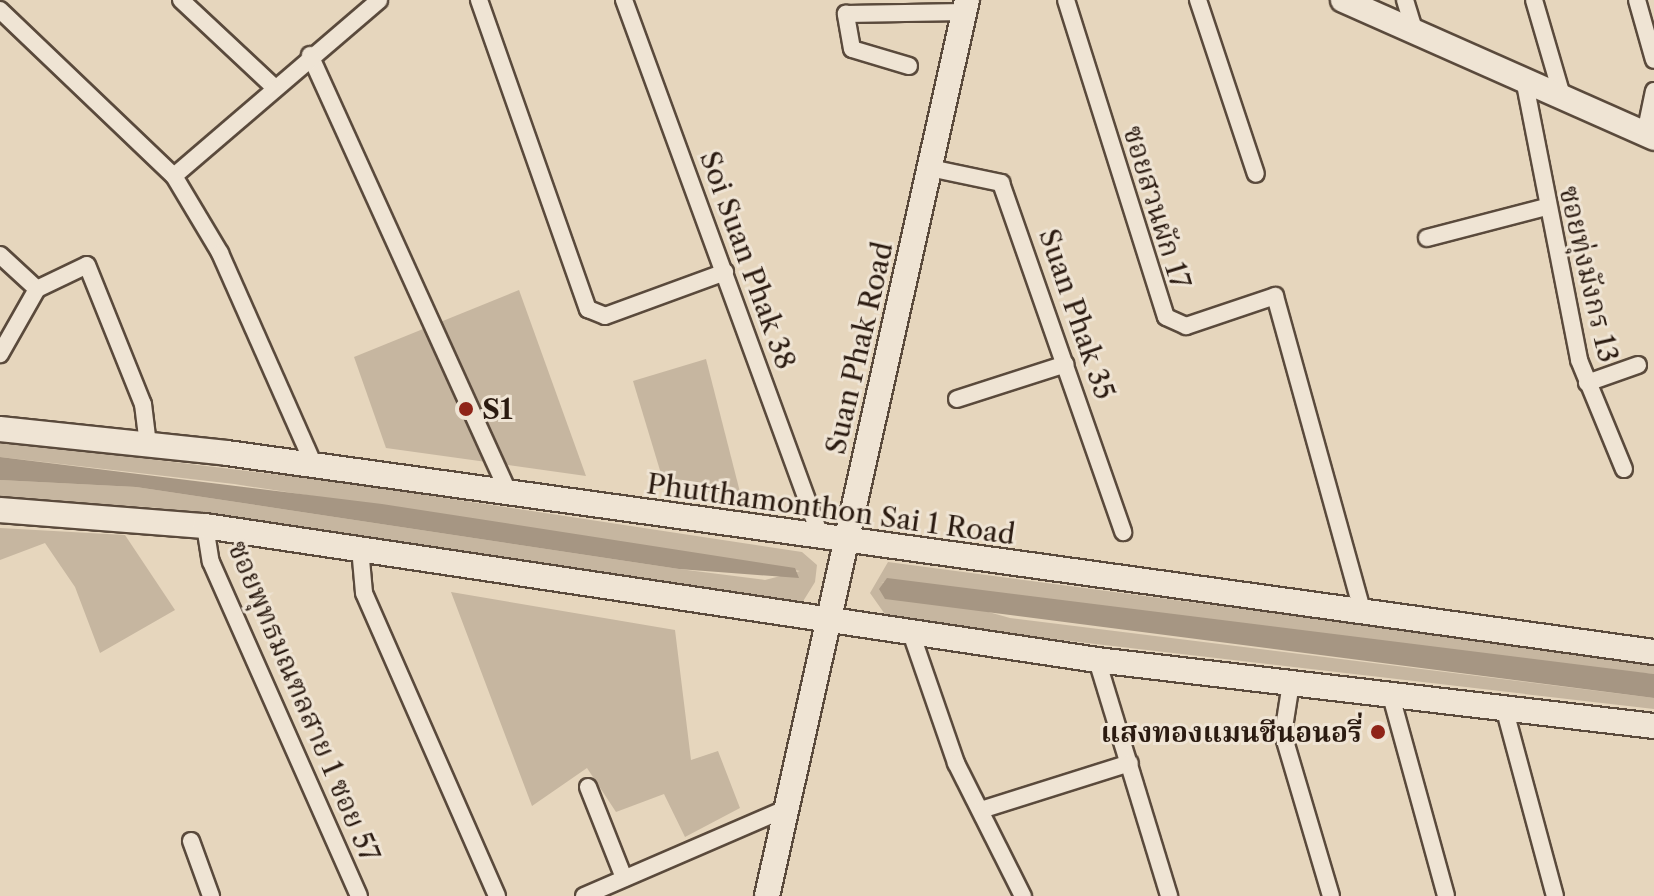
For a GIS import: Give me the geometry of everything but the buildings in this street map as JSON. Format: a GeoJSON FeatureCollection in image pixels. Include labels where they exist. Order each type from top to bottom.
{"type":"FeatureCollection","features":[{"type":"Feature","properties":{"kind":"main road"},"geometry":{"type":"LineString","coordinates":[[1343,0],[1525,84],[1649,136]]}},
{"type":"Feature","properties":{"kind":"main road","name":"Suan Phak Road"},"geometry":{"type":"LineString","coordinates":[[767,896],[965,6]]}},
{"type":"Feature","properties":{"kind":"main road","name":"Phutthamonthon Sai 1 Road"},"geometry":{"type":"LineString","coordinates":[[0,429],[148,443],[508,492],[821,538],[845,551],[1363,613],[1654,652]]}},
{"type":"Feature","properties":{"kind":"main road"},"geometry":{"type":"LineString","coordinates":[[0,510],[205,526],[829,614],[911,633],[1097,660],[1505,711],[1654,726]]}},
{"type":"Feature","properties":{"kind":"street"},"geometry":{"type":"LineString","coordinates":[[181,0],[273,86]]}},
{"type":"Feature","properties":{"kind":"street"},"geometry":{"type":"LineString","coordinates":[[174,176],[273,86],[379,0]]}},
{"type":"Feature","properties":{"kind":"street"},"geometry":{"type":"LineString","coordinates":[[479,0],[588,309],[605,316],[725,272]]}},
{"type":"Feature","properties":{"kind":"street","name":"Soi Suan Phak 38"},"geometry":{"type":"LineString","coordinates":[[624,0],[821,538]]}},
{"type":"Feature","properties":{"kind":"street","name":"ซอยสวนผัก 17"},"geometry":{"type":"LineString","coordinates":[[1066,0],[1166,317],[1186,326],[1275,296],[1363,613]]}},
{"type":"Feature","properties":{"kind":"street"},"geometry":{"type":"LineString","coordinates":[[1198,0],[1256,174]]}},
{"type":"Feature","properties":{"kind":"street"},"geometry":{"type":"LineString","coordinates":[[1405,0],[1415,32]]}},
{"type":"Feature","properties":{"kind":"street"},"geometry":{"type":"LineString","coordinates":[[1534,0],[1563,99]]}},
{"type":"Feature","properties":{"kind":"street"},"geometry":{"type":"LineString","coordinates":[[1637,0],[1654,60]]}},
{"type":"Feature","properties":{"kind":"street"},"geometry":{"type":"LineString","coordinates":[[909,66],[852,49],[844,18],[852,12],[965,6]]}},
{"type":"Feature","properties":{"kind":"street"},"geometry":{"type":"LineString","coordinates":[[0,10],[174,176],[220,253],[314,465]]}},
{"type":"Feature","properties":{"kind":"street"},"geometry":{"type":"LineString","coordinates":[[310,55],[508,492]]}},
{"type":"Feature","properties":{"kind":"street","name":"ซอยทุ่งมังกร 13"},"geometry":{"type":"LineString","coordinates":[[1525,84],[1546,207],[1587,383],[1624,469]]}},
{"type":"Feature","properties":{"kind":"street"},"geometry":{"type":"LineString","coordinates":[[1649,136],[1654,91]]}},
{"type":"Feature","properties":{"kind":"street","name":"Suan Phak 35"},"geometry":{"type":"LineString","coordinates":[[930,168],[1001,183],[1123,532]]}},
{"type":"Feature","properties":{"kind":"street"},"geometry":{"type":"LineString","coordinates":[[1427,238],[1546,207]]}},
{"type":"Feature","properties":{"kind":"street"},"geometry":{"type":"LineString","coordinates":[[0,255],[37,289]]}},
{"type":"Feature","properties":{"kind":"street"},"geometry":{"type":"LineString","coordinates":[[0,354],[30,313],[37,289],[87,265],[143,404],[148,443]]}},
{"type":"Feature","properties":{"kind":"street"},"geometry":{"type":"LineString","coordinates":[[957,399],[1066,364]]}},
{"type":"Feature","properties":{"kind":"street"},"geometry":{"type":"LineString","coordinates":[[1587,383],[1638,365]]}},
{"type":"Feature","properties":{"kind":"street","name":"ซอยพุทธมณฑลสาย 1 ซอย 57"},"geometry":{"type":"LineString","coordinates":[[205,526],[211,562],[359,896]]}},
{"type":"Feature","properties":{"kind":"street"},"geometry":{"type":"LineString","coordinates":[[360,548],[364,593],[497,896]]}},
{"type":"Feature","properties":{"kind":"street"},"geometry":{"type":"LineString","coordinates":[[911,633],[956,763],[1023,896]]}},
{"type":"Feature","properties":{"kind":"street"},"geometry":{"type":"LineString","coordinates":[[1097,660],[1169,896]]}},
{"type":"Feature","properties":{"kind":"street"},"geometry":{"type":"LineString","coordinates":[[1291,683],[1283,734],[1331,896]]}},
{"type":"Feature","properties":{"kind":"street"},"geometry":{"type":"LineString","coordinates":[[1391,696],[1446,896]]}},
{"type":"Feature","properties":{"kind":"street"},"geometry":{"type":"LineString","coordinates":[[1505,711],[1555,896]]}},
{"type":"Feature","properties":{"kind":"street"},"geometry":{"type":"LineString","coordinates":[[981,810],[1130,763]]}},
{"type":"Feature","properties":{"kind":"street"},"geometry":{"type":"LineString","coordinates":[[588,787],[624,878]]}},
{"type":"Feature","properties":{"kind":"street"},"geometry":{"type":"LineString","coordinates":[[584,896],[787,808]]}},
{"type":"Feature","properties":{"kind":"street"},"geometry":{"type":"LineString","coordinates":[[191,841],[211,896]]}},
{"type":"Feature","properties":{"kind":"shaded area","name":"S1"},"geometry":{"type":"Polygon","coordinates":[[[519,290],[586,476],[386,448],[354,357],[519,290]]]}},
{"type":"Feature","properties":{"kind":"shaded area"},"geometry":{"type":"Polygon","coordinates":[[[706,359],[741,496],[665,487],[633,381],[706,359]]]}},
{"type":"Feature","properties":{"kind":"shaded area"},"geometry":{"type":"Polygon","coordinates":[[[0,441],[347,483],[802,552],[817,565],[815,582],[802,603],[783,602],[160,508],[0,497],[0,480],[136,487],[765,580],[800,571],[234,484],[0,457],[0,441]]]}},
{"type":"Feature","properties":{"kind":"shaded area"},"geometry":{"type":"Polygon","coordinates":[[[0,457],[382,504],[795,568],[799,578],[679,569],[136,487],[0,480],[0,457]]]}},
{"type":"Feature","properties":{"kind":"shaded area"},"geometry":{"type":"Polygon","coordinates":[[[0,528],[125,535],[175,610],[100,653],[75,587],[45,543],[0,560],[0,528]]]}},
{"type":"Feature","properties":{"kind":"shaded area"},"geometry":{"type":"Polygon","coordinates":[[[888,562],[1654,663],[1654,674],[1596,669],[881,582],[1010,618],[1654,698],[1654,709],[889,620],[870,593],[888,562]]]}},
{"type":"Feature","properties":{"kind":"shaded area"},"geometry":{"type":"Polygon","coordinates":[[[887,578],[1654,674],[1654,698],[885,599],[879,589],[887,578]]]}},
{"type":"Feature","properties":{"kind":"shaded area"},"geometry":{"type":"Polygon","coordinates":[[[451,592],[675,630],[691,760],[718,751],[740,808],[685,837],[664,794],[616,812],[587,768],[532,806],[451,592]]]}},
{"type":"Feature","properties":{"kind":"place","name":"S1"},"geometry":{"type":"Point","coordinates":[466,409]}},
{"type":"Feature","properties":{"kind":"place","name":"แสงทองแมนชีนอนอรี่"},"geometry":{"type":"Point","coordinates":[1378,732]}}]}
